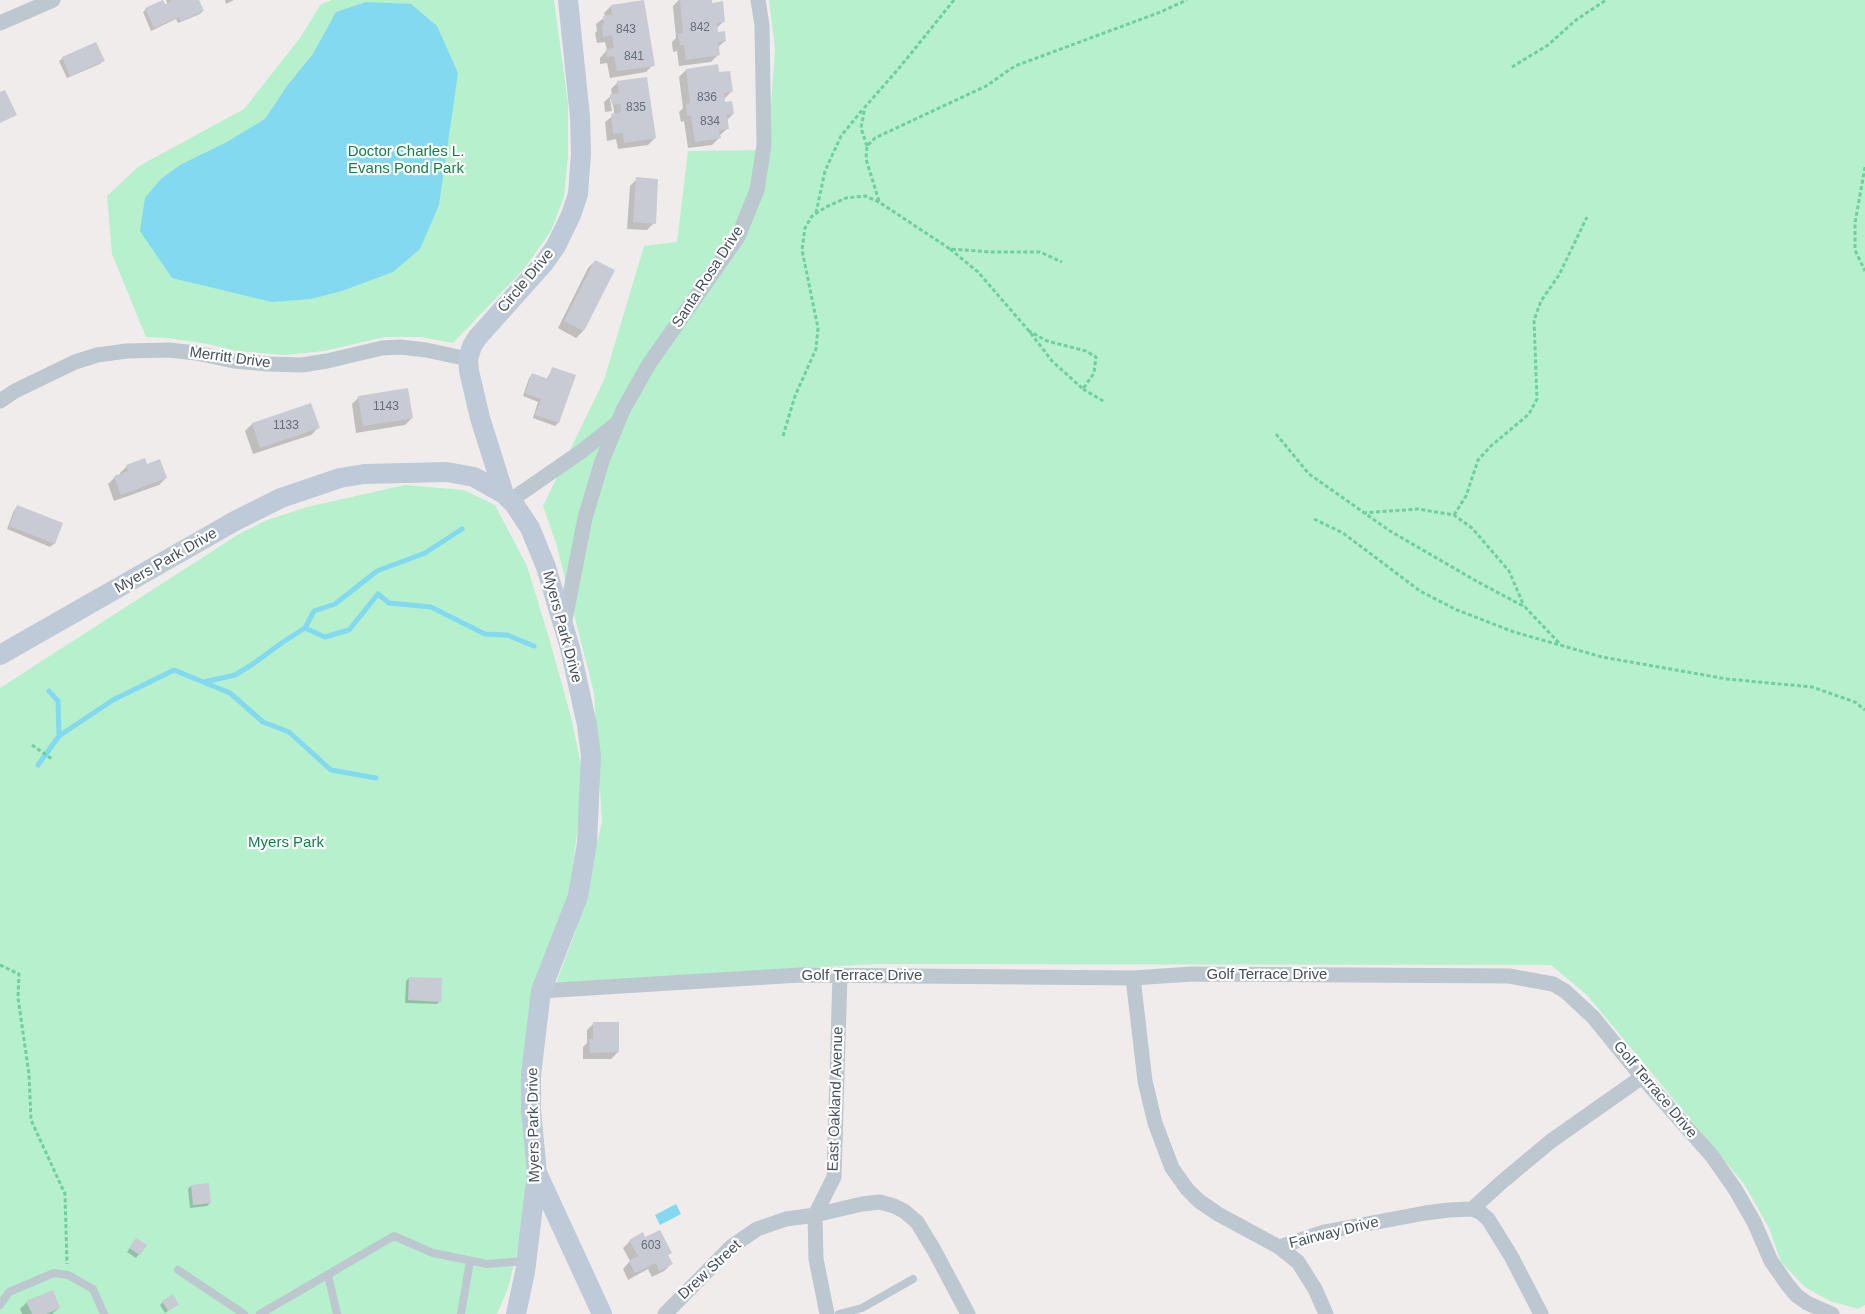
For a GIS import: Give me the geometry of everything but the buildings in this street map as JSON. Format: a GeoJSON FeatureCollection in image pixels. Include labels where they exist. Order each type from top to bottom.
{"type":"FeatureCollection","features":[{"type":"Feature","properties":{"kind":"street"},"geometry":{"type":"LineString","coordinates":[[0,23],[53,0]]}},
{"type":"Feature","properties":{"kind":"street","name":"Circle Drive"},"geometry":{"type":"LineString","coordinates":[[468,358],[477,338],[556,246],[571,215],[578,194],[581,154],[580,117],[568,0]]}},
{"type":"Feature","properties":{"kind":"street","name":"Santa Rosa Drive"},"geometry":{"type":"LineString","coordinates":[[564,627],[585,518],[602,461],[622,410],[649,364],[738,237],[757,190],[764,145],[762,25],[758,0]]}},
{"type":"Feature","properties":{"kind":"street","name":"Merritt Drive"},"geometry":{"type":"LineString","coordinates":[[0,400],[75,362],[98,355],[127,350],[169,350],[196,353],[234,361],[268,364],[302,364],[327,361],[382,348],[401,347],[468,358]]}},
{"type":"Feature","properties":{"kind":"street"},"geometry":{"type":"LineString","coordinates":[[468,358],[469,371],[480,418],[507,497]]}},
{"type":"Feature","properties":{"kind":"street","name":"Santa Rosa Drive"},"geometry":{"type":"LineString","coordinates":[[507,497],[566,462],[618,423]]}},
{"type":"Feature","properties":{"kind":"street","name":"Myers Park Drive"},"geometry":{"type":"LineString","coordinates":[[0,656],[235,521],[281,498],[340,478],[364,474],[447,472],[474,477],[507,497],[530,528],[546,567],[564,627],[587,725],[591,756],[587,842],[578,896],[541,991],[531,1074],[531,1110],[537,1174],[526,1261],[516,1314]]}},
{"type":"Feature","properties":{"kind":"street","name":"Golf Terrace Drive"},"geometry":{"type":"LineString","coordinates":[[541,991],[800,975],[1134,978],[1192,974],[1508,976],[1553,984],[1583,1006],[1642,1077],[1712,1156],[1735,1189],[1754,1222],[1771,1260],[1796,1295],[1807,1304],[1832,1314]]}},
{"type":"Feature","properties":{"kind":"street","name":"East Oakland Avenue"},"geometry":{"type":"LineString","coordinates":[[815,1215],[834,1177],[840,975]]}},
{"type":"Feature","properties":{"kind":"street","name":"Fairway Drive"},"geometry":{"type":"LineString","coordinates":[[1134,978],[1145,1080],[1154,1122],[1172,1168],[1187,1189],[1199,1201],[1218,1214],[1279,1247],[1324,1232],[1425,1213],[1472,1210]]}},
{"type":"Feature","properties":{"kind":"street"},"geometry":{"type":"LineString","coordinates":[[1541,1314],[1512,1256],[1488,1219],[1481,1213],[1472,1210],[1551,1141],[1642,1077]]}},
{"type":"Feature","properties":{"kind":"street"},"geometry":{"type":"LineString","coordinates":[[537,1174],[602,1314]]}},
{"type":"Feature","properties":{"kind":"street"},"geometry":{"type":"LineString","coordinates":[[827,1314],[816,1259],[815,1215],[862,1204],[880,1202],[904,1210],[917,1222],[968,1314]]}},
{"type":"Feature","properties":{"kind":"street","name":"Drew Street"},"geometry":{"type":"LineString","coordinates":[[665,1314],[731,1247],[756,1229],[786,1219],[815,1215]]}},
{"type":"Feature","properties":{"kind":"street"},"geometry":{"type":"LineString","coordinates":[[1279,1247],[1298,1262],[1315,1289],[1326,1314]]}},
{"type":"Feature","properties":{"kind":"lane"},"geometry":{"type":"LineString","coordinates":[[260,1314],[394,1236],[433,1253],[470,1261],[487,1264],[526,1261]]}},
{"type":"Feature","properties":{"kind":"lane"},"geometry":{"type":"LineString","coordinates":[[461,1314],[470,1261]]}},
{"type":"Feature","properties":{"kind":"lane"},"geometry":{"type":"LineString","coordinates":[[178,1270],[244,1314]]}},
{"type":"Feature","properties":{"kind":"lane"},"geometry":{"type":"LineString","coordinates":[[0,1305],[9,1292],[54,1273],[68,1274],[93,1289],[104,1314]]}},
{"type":"Feature","properties":{"kind":"lane"},"geometry":{"type":"LineString","coordinates":[[328,1275],[336,1314]]}},
{"type":"Feature","properties":{"kind":"lane"},"geometry":{"type":"LineString","coordinates":[[839,1314],[862,1308],[913,1279]]}},
{"type":"Feature","properties":{"kind":"path"},"geometry":{"type":"LineString","coordinates":[[816,214],[825,171],[841,136],[954,0]]}},
{"type":"Feature","properties":{"kind":"path"},"geometry":{"type":"LineString","coordinates":[[867,146],[875,138],[986,86],[1015,66],[1158,13],[1187,0]]}},
{"type":"Feature","properties":{"kind":"path"},"geometry":{"type":"LineString","coordinates":[[1512,67],[1548,45],[1576,20],[1606,0]]}},
{"type":"Feature","properties":{"kind":"path"},"geometry":{"type":"LineString","coordinates":[[865,107],[860,128],[867,146],[866,159],[879,202]]}},
{"type":"Feature","properties":{"kind":"path"},"geometry":{"type":"LineString","coordinates":[[1865,167],[1855,223],[1855,250],[1865,271]]}},
{"type":"Feature","properties":{"kind":"path"},"geometry":{"type":"LineString","coordinates":[[783,436],[795,396],[816,349],[818,328],[802,250],[805,228],[812,216],[846,198],[865,196],[879,202],[950,249],[978,272],[1052,361],[1083,389],[1105,402]]}},
{"type":"Feature","properties":{"kind":"path"},"geometry":{"type":"LineString","coordinates":[[1454,515],[1466,496],[1478,460],[1529,414],[1537,399],[1534,320],[1541,301],[1559,274],[1587,217]]}},
{"type":"Feature","properties":{"kind":"path"},"geometry":{"type":"LineString","coordinates":[[950,249],[992,252],[1040,252],[1062,262]]}},
{"type":"Feature","properties":{"kind":"path"},"geometry":{"type":"LineString","coordinates":[[1029,331],[1047,341],[1086,351],[1096,357],[1094,373],[1083,389]]}},
{"type":"Feature","properties":{"kind":"path"},"geometry":{"type":"LineString","coordinates":[[1276,434],[1310,474],[1362,513],[1454,568],[1525,607],[1561,646]]}},
{"type":"Feature","properties":{"kind":"path"},"geometry":{"type":"LineString","coordinates":[[1362,513],[1418,509],[1454,515],[1472,528],[1509,571],[1525,607]]}},
{"type":"Feature","properties":{"kind":"path"},"geometry":{"type":"LineString","coordinates":[[1314,519],[1343,533],[1427,595],[1456,610],[1514,632],[1602,657],[1728,679],[1812,687],[1855,702],[1865,710]]}},
{"type":"Feature","properties":{"kind":"path"},"geometry":{"type":"LineString","coordinates":[[32,745],[52,759]]}},
{"type":"Feature","properties":{"kind":"path"},"geometry":{"type":"LineString","coordinates":[[0,965],[19,974],[18,998],[29,1074],[32,1120],[65,1194],[68,1274]]}},
{"type":"Feature","properties":{"kind":"green space","name":"Doctor Charles L. Evans Pond Park"},"geometry":{"type":"Polygon","coordinates":[[[332,0],[554,0],[568,103],[568,156],[564,197],[551,231],[524,269],[453,343],[421,337],[385,337],[324,351],[285,355],[236,351],[208,344],[146,337],[112,254],[107,196],[139,166],[244,109],[300,38],[321,4],[332,0]]]}},
{"type":"Feature","properties":{"kind":"green space"},"geometry":{"type":"Polygon","coordinates":[[[769,0],[1865,0],[1865,1305],[1858,1309],[1830,1301],[1805,1287],[1781,1262],[1769,1228],[1744,1184],[1587,995],[1551,965],[876,964],[556,983],[576,930],[602,822],[594,693],[556,543],[543,506],[604,380],[644,246],[677,242],[688,151],[768,150],[775,49],[769,0]]]}},
{"type":"Feature","properties":{"kind":"green space","name":"Myers Park"},"geometry":{"type":"Polygon","coordinates":[[[405,485],[464,490],[495,505],[527,566],[571,717],[582,769],[578,825],[568,905],[543,972],[530,1175],[518,1249],[508,1288],[497,1314],[0,1314],[0,688],[239,534],[267,520],[307,507],[405,485]]]}},
{"type":"Feature","properties":{"kind":"water"},"geometry":{"type":"Polygon","coordinates":[[[366,2],[411,4],[437,26],[458,73],[439,205],[420,249],[393,272],[342,291],[311,299],[272,302],[172,278],[140,231],[145,198],[161,179],[180,165],[225,143],[265,119],[287,86],[313,54],[336,12],[366,2]]]}},
{"type":"Feature","properties":{"kind":"water"},"geometry":{"type":"Polygon","coordinates":[[[676,1204],[681,1214],[660,1225],[655,1215],[676,1204]]]}},
{"type":"Feature","properties":{"kind":"waterway"},"geometry":{"type":"LineString","coordinates":[[204,682],[235,675],[305,628],[314,611],[335,604],[377,571],[425,553],[462,529]]}},
{"type":"Feature","properties":{"kind":"waterway"},"geometry":{"type":"LineString","coordinates":[[305,628],[325,637],[349,630],[378,594],[389,603],[431,607],[485,634],[507,635],[534,646]]}},
{"type":"Feature","properties":{"kind":"waterway"},"geometry":{"type":"LineString","coordinates":[[38,765],[59,736],[113,700],[174,670],[230,693],[263,722],[289,732],[331,770],[376,778]]}},
{"type":"Feature","properties":{"kind":"waterway"},"geometry":{"type":"LineString","coordinates":[[49,691],[58,701],[59,736]]}}]}
